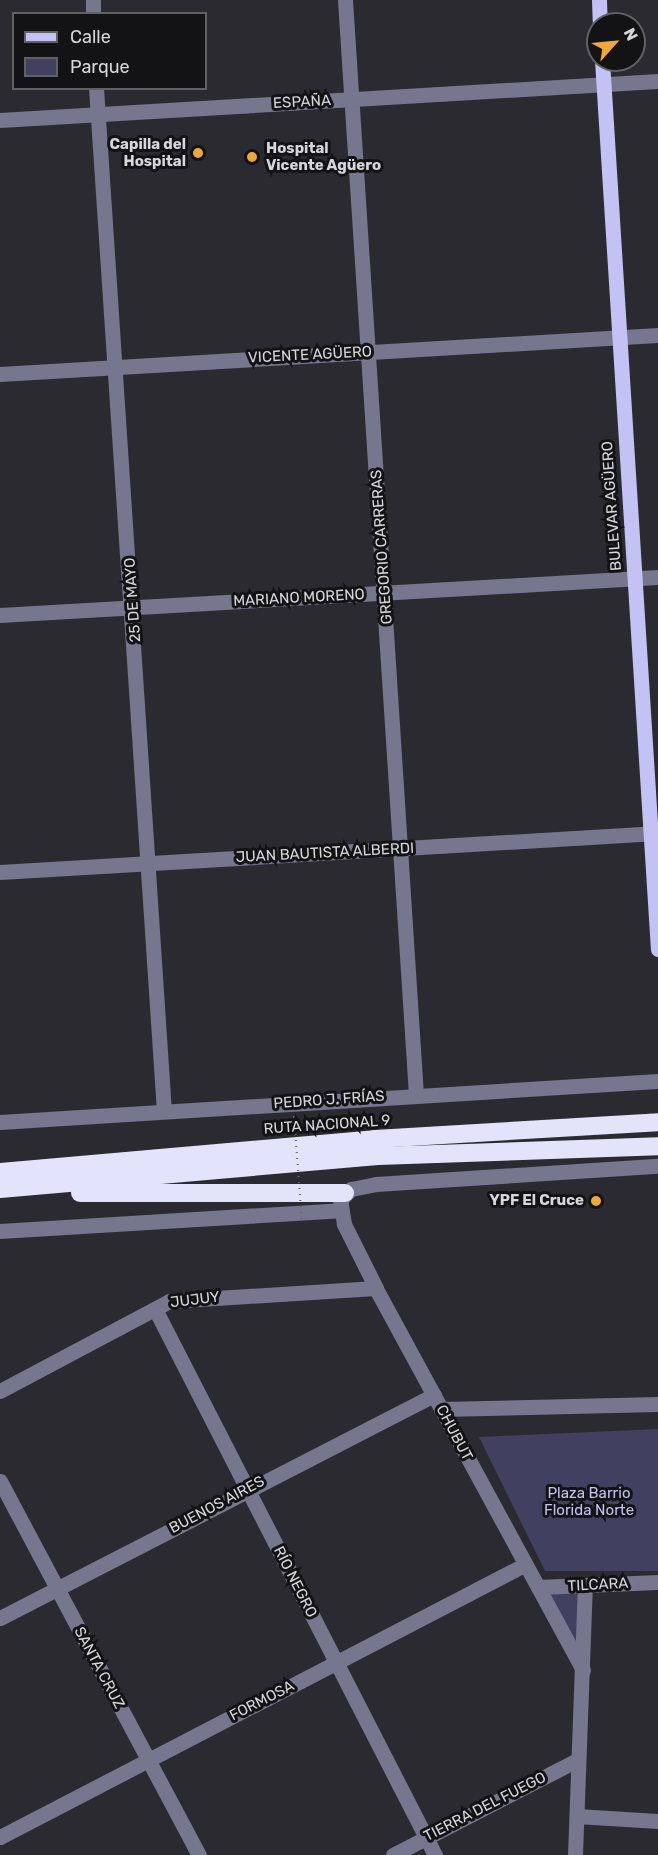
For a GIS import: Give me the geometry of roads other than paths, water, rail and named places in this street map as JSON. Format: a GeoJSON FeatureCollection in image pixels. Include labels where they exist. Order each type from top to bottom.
{"type":"FeatureCollection","features":[{"type":"Feature","properties":{"kind":"highway","name":"RUTA NACIONAL 9"},"geometry":{"type":"LineString","coordinates":[[0,1172],[375,1139],[658,1122]]}},
{"type":"Feature","properties":{"kind":"highway"},"geometry":{"type":"LineString","coordinates":[[0,1189],[378,1156],[658,1146]]}},
{"type":"Feature","properties":{"kind":"highway"},"geometry":{"type":"LineString","coordinates":[[0,1189],[342,1202]]}},
{"type":"Feature","properties":{"kind":"main road","name":"BULEVAR AGÜERO"},"geometry":{"type":"LineString","coordinates":[[603,72],[635,578],[655,834],[658,949]]}},
{"type":"Feature","properties":{"kind":"street","name":"GREGORIO CARRERAS"},"geometry":{"type":"LineString","coordinates":[[345,0],[350,99],[370,352],[416,1094]]}},
{"type":"Feature","properties":{"kind":"street","name":"ESPAÑA"},"geometry":{"type":"LineString","coordinates":[[0,120],[658,81]]}},
{"type":"Feature","properties":{"kind":"street","name":"25 DE MAYO"},"geometry":{"type":"LineString","coordinates":[[96,90],[118,367],[164,1111]]}},
{"type":"Feature","properties":{"kind":"street","name":"VICENTE AGÜERO"},"geometry":{"type":"LineString","coordinates":[[0,374],[658,335]]}},
{"type":"Feature","properties":{"kind":"street","name":"MARIANO MORENO"},"geometry":{"type":"LineString","coordinates":[[0,615],[658,577]]}},
{"type":"Feature","properties":{"kind":"street","name":"JUAN BAUTISTA ALBERDI"},"geometry":{"type":"LineString","coordinates":[[0,872],[655,834]]}},
{"type":"Feature","properties":{"kind":"street","name":"PEDRO J. FRÍAS"},"geometry":{"type":"LineString","coordinates":[[0,1122],[416,1094],[658,1081]]}},
{"type":"Feature","properties":{"kind":"street"},"geometry":{"type":"LineString","coordinates":[[0,1230],[342,1202],[376,1184],[658,1166]]}},
{"type":"Feature","properties":{"kind":"street","name":"CHUBUT"},"geometry":{"type":"LineString","coordinates":[[342,1202],[376,1288],[524,1565],[583,1670]]}},
{"type":"Feature","properties":{"kind":"street","name":"JUJUY"},"geometry":{"type":"LineString","coordinates":[[0,1391],[155,1309],[186,1298],[376,1288]]}},
{"type":"Feature","properties":{"kind":"street","name":"RÍO NEGRO"},"geometry":{"type":"LineString","coordinates":[[155,1309],[435,1855]]}},
{"type":"Feature","properties":{"kind":"street"},"geometry":{"type":"LineString","coordinates":[[438,1402],[658,1404]]}},
{"type":"Feature","properties":{"kind":"street","name":"BUENOS AIRES"},"geometry":{"type":"LineString","coordinates":[[0,1618],[247,1489],[438,1402]]}},
{"type":"Feature","properties":{"kind":"street","name":"SANTA CRUZ"},"geometry":{"type":"LineString","coordinates":[[0,1481],[199,1855]]}},
{"type":"Feature","properties":{"kind":"street","name":"FORMOSA"},"geometry":{"type":"LineString","coordinates":[[0,1837],[524,1565]]}},
{"type":"Feature","properties":{"kind":"street","name":"TILCARA"},"geometry":{"type":"LineString","coordinates":[[538,1587],[585,1587],[658,1582]]}},
{"type":"Feature","properties":{"kind":"street"},"geometry":{"type":"LineString","coordinates":[[575,1855],[585,1587]]}},
{"type":"Feature","properties":{"kind":"street","name":"TIERRA DEL FUEGO"},"geometry":{"type":"LineString","coordinates":[[393,1855],[577,1760]]}},
{"type":"Feature","properties":{"kind":"street"},"geometry":{"type":"LineString","coordinates":[[577,1816],[658,1821]]}},
{"type":"Feature","properties":{"kind":"place","name":"Capilla del Hospital"},"geometry":{"type":"Point","coordinates":[198,153]}},
{"type":"Feature","properties":{"kind":"place","name":"Hospital Vicente Agüero"},"geometry":{"type":"Point","coordinates":[252,157]}},
{"type":"Feature","properties":{"kind":"place","name":"YPF El Cruce"},"geometry":{"type":"Point","coordinates":[596,1201]}},
{"type":"Feature","properties":{"kind":"park label","name":"Plaza Barrio Florida Norte"},"geometry":{"type":"Point","coordinates":[589,1502]}}]}
